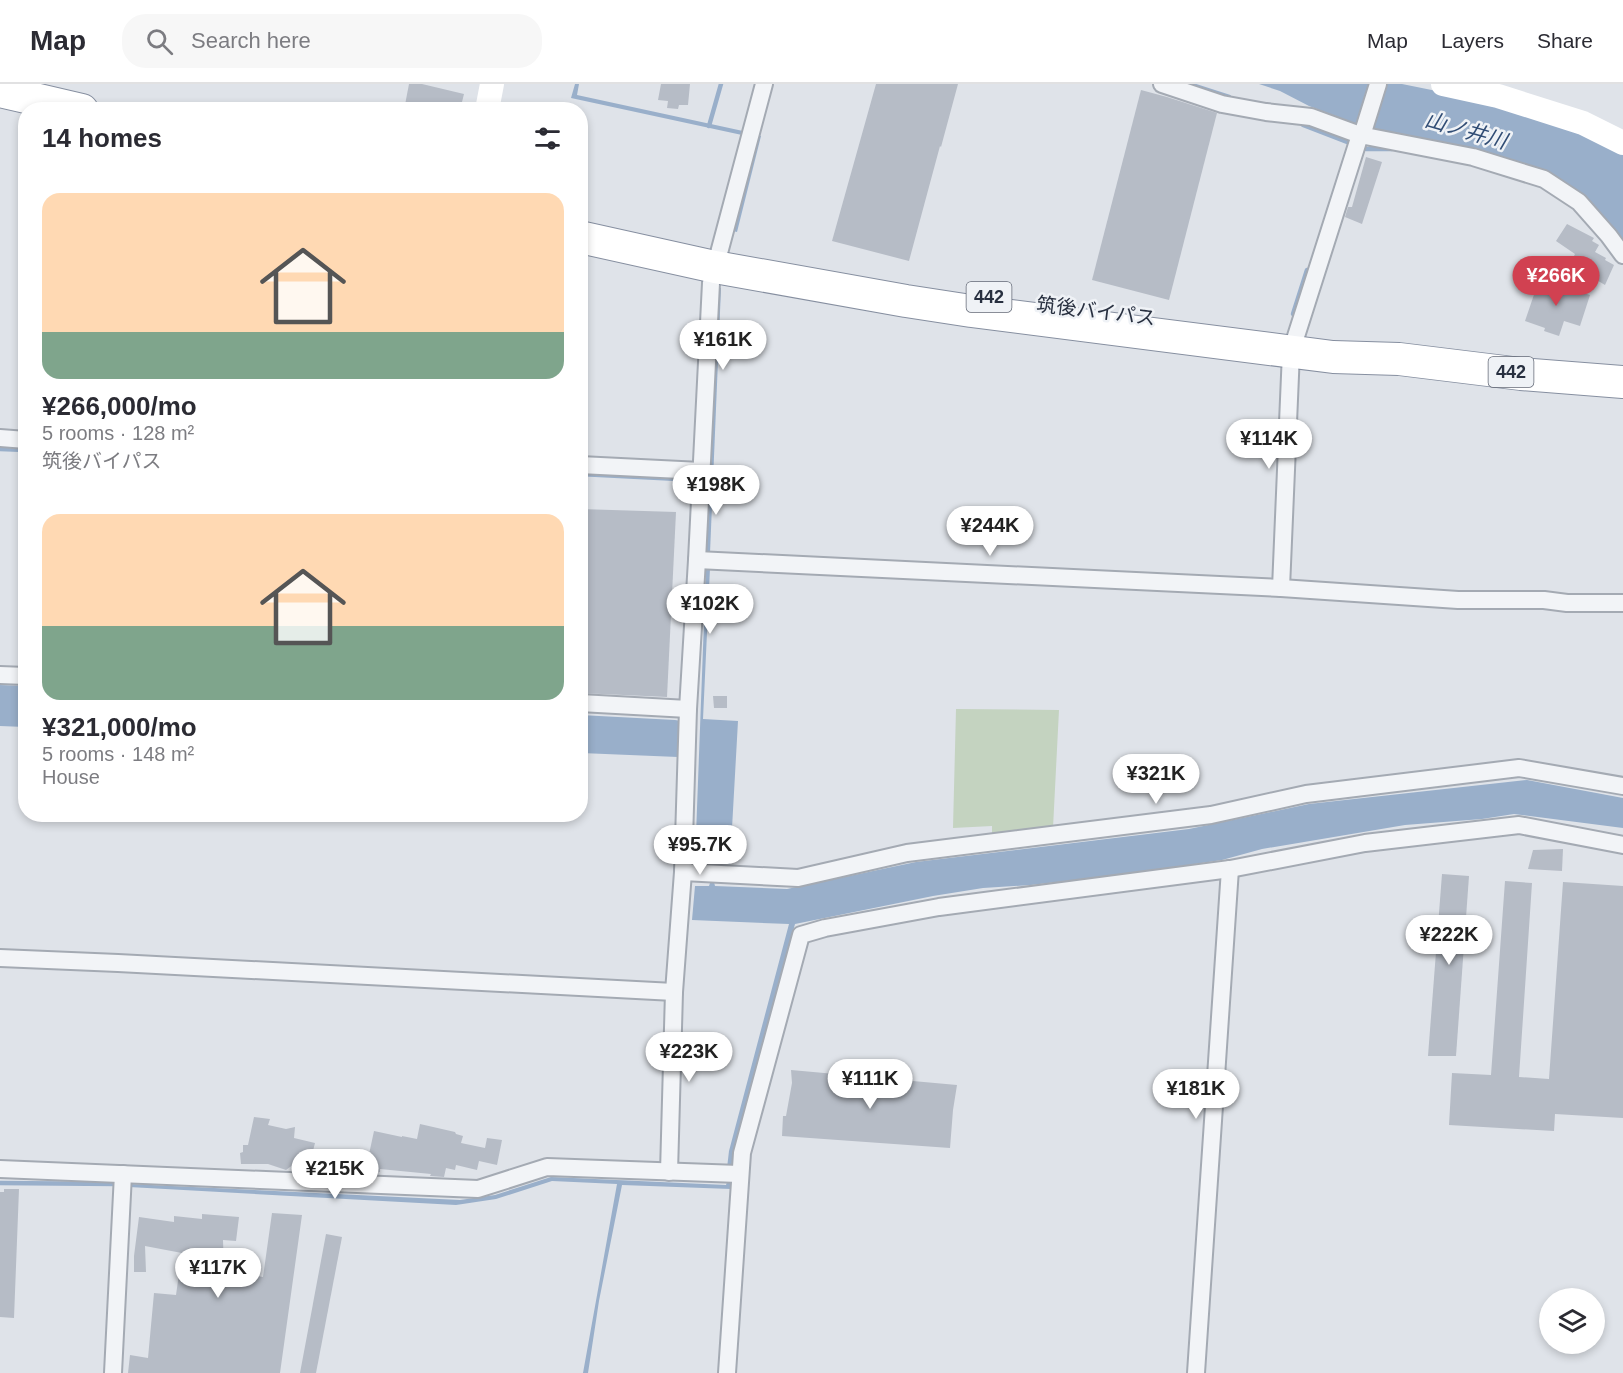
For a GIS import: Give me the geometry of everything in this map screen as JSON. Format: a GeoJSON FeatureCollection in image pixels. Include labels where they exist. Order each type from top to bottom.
{"type":"FeatureCollection","features":[{"type":"Feature","properties":{"kind":"highway"},"geometry":{"type":"LineString","coordinates":[[0,91],[47,102]]}},
{"type":"Feature","properties":{"kind":"highway"},"geometry":{"type":"LineString","coordinates":[[0,110],[18,113]]}},
{"type":"Feature","properties":{"kind":"highway","name":"筑後バイパス"},"geometry":{"type":"LineString","coordinates":[[588,222],[717,258]]}},
{"type":"Feature","properties":{"kind":"highway","name":"筑後バイパス"},"geometry":{"type":"LineString","coordinates":[[588,238],[1293,345],[1521,374],[1623,382]]}},
{"type":"Feature","properties":{"kind":"main road"},"geometry":{"type":"LineString","coordinates":[[489,102],[492,84]]}},
{"type":"Feature","properties":{"kind":"main road"},"geometry":{"type":"LineString","coordinates":[[1443,84],[1498,96],[1583,123],[1623,143]]}},
{"type":"Feature","properties":{"kind":"street"},"geometry":{"type":"LineString","coordinates":[[669,1172],[674,992],[683,872],[688,714],[711,283],[764,84]]}},
{"type":"Feature","properties":{"kind":"street"},"geometry":{"type":"LineString","coordinates":[[1162,84],[1222,104],[1311,117],[1362,132],[1473,157],[1544,178],[1579,202],[1623,255]]}},
{"type":"Feature","properties":{"kind":"street"},"geometry":{"type":"LineString","coordinates":[[1281,588],[1293,345],[1378,84]]}},
{"type":"Feature","properties":{"kind":"street"},"geometry":{"type":"LineString","coordinates":[[0,438],[18,439]]}},
{"type":"Feature","properties":{"kind":"street"},"geometry":{"type":"LineString","coordinates":[[588,465],[701,471]]}},
{"type":"Feature","properties":{"kind":"street"},"geometry":{"type":"LineString","coordinates":[[697,560],[1281,588],[1458,600],[1623,603]]}},
{"type":"Feature","properties":{"kind":"street"},"geometry":{"type":"LineString","coordinates":[[0,675],[18,676]]}},
{"type":"Feature","properties":{"kind":"street"},"geometry":{"type":"LineString","coordinates":[[588,705],[688,714]]}},
{"type":"Feature","properties":{"kind":"street"},"geometry":{"type":"LineString","coordinates":[[683,872],[798,878],[907,853],[1211,815],[1306,794],[1519,768],[1623,786]]}},
{"type":"Feature","properties":{"kind":"street"},"geometry":{"type":"LineString","coordinates":[[727,1373],[742,1154],[801,935],[825,928],[939,907],[1230,869],[1365,843],[1519,825],[1623,845]]}},
{"type":"Feature","properties":{"kind":"street"},"geometry":{"type":"LineString","coordinates":[[1196,1373],[1230,869]]}},
{"type":"Feature","properties":{"kind":"street"},"geometry":{"type":"LineString","coordinates":[[0,958],[674,992]]}},
{"type":"Feature","properties":{"kind":"street"},"geometry":{"type":"LineString","coordinates":[[0,1169],[478,1189],[547,1167],[739,1174]]}},
{"type":"Feature","properties":{"kind":"street"},"geometry":{"type":"LineString","coordinates":[[113,1373],[123,1174]]}},
{"type":"Feature","properties":{"kind":"green space"},"geometry":{"type":"Polygon","coordinates":[[[956,709],[1059,710],[1053,828],[992,837],[992,826],[953,828],[956,709]]]}},
{"type":"Feature","properties":{"kind":"water"},"geometry":{"type":"Polygon","coordinates":[[[575,84],[579,84],[577,95],[743,131],[742,135],[571,98],[575,84]]]}},
{"type":"Feature","properties":{"kind":"water","name":"山ノ井川"},"geometry":{"type":"Polygon","coordinates":[[[1259,84],[1402,84],[1501,104],[1623,151],[1623,246],[1551,174],[1522,163],[1472,150],[1370,129],[1259,84]]]}},
{"type":"Feature","properties":{"kind":"water"},"geometry":{"type":"Polygon","coordinates":[[[757,135],[761,136],[737,232],[733,231],[757,135]]]}},
{"type":"Feature","properties":{"kind":"water"},"geometry":{"type":"Polygon","coordinates":[[[717,288],[721,288],[710,553],[706,553],[717,288]]]}},
{"type":"Feature","properties":{"kind":"water"},"geometry":{"type":"Polygon","coordinates":[[[706,568],[710,568],[703,719],[738,721],[730,864],[695,862],[706,568]]]}},
{"type":"Feature","properties":{"kind":"water"},"geometry":{"type":"Polygon","coordinates":[[[0,685],[18,686],[18,727],[0,726],[0,685]]]}},
{"type":"Feature","properties":{"kind":"water"},"geometry":{"type":"Polygon","coordinates":[[[588,715],[681,721],[678,757],[588,753],[588,715]]]}},
{"type":"Feature","properties":{"kind":"water"},"geometry":{"type":"Polygon","coordinates":[[[1527,780],[1623,798],[1623,828],[1514,814],[1405,825],[1262,849],[1222,860],[1135,873],[983,888],[933,896],[795,924],[734,1148],[732,1168],[727,1168],[729,1151],[789,924],[692,920],[695,886],[709,886],[714,882],[715,886],[787,889],[916,862],[1189,829],[1309,804],[1527,780]]]}},
{"type":"Feature","properties":{"kind":"water"},"geometry":{"type":"Polygon","coordinates":[[[551,1177],[726,1185],[727,1182],[732,1182],[731,1189],[622,1185],[599,1301],[588,1373],[583,1373],[617,1184],[552,1181],[496,1199],[456,1205],[129,1187],[130,1184],[460,1200],[495,1195],[551,1177]]]}},
{"type":"Feature","properties":{"kind":"building"},"geometry":{"type":"Polygon","coordinates":[[[409,84],[422,84],[464,94],[462,102],[406,102],[409,84]]]}},
{"type":"Feature","properties":{"kind":"building"},"geometry":{"type":"Polygon","coordinates":[[[661,84],[690,84],[688,105],[679,105],[678,109],[667,108],[668,101],[658,100],[661,84]]]}},
{"type":"Feature","properties":{"kind":"building"},"geometry":{"type":"Polygon","coordinates":[[[876,84],[958,84],[909,261],[832,241],[876,84]]]}},
{"type":"Feature","properties":{"kind":"building"},"geometry":{"type":"Polygon","coordinates":[[[1141,90],[1217,113],[1169,300],[1092,280],[1141,90]]]}},
{"type":"Feature","properties":{"kind":"building"},"geometry":{"type":"Polygon","coordinates":[[[1366,157],[1382,162],[1362,224],[1345,217],[1348,207],[1352,207],[1366,157]]]}},
{"type":"Feature","properties":{"kind":"building"},"geometry":{"type":"Polygon","coordinates":[[[1567,224],[1594,238],[1592,241],[1599,245],[1595,252],[1614,265],[1605,285],[1570,264],[1575,254],[1556,241],[1567,224]]]}},
{"type":"Feature","properties":{"kind":"building"},"geometry":{"type":"Polygon","coordinates":[[[1540,277],[1555,282],[1554,284],[1590,295],[1580,326],[1564,321],[1559,336],[1525,321],[1540,277]]]}},
{"type":"Feature","properties":{"kind":"building"},"geometry":{"type":"Polygon","coordinates":[[[588,509],[676,512],[667,697],[588,693],[588,509]]]}},
{"type":"Feature","properties":{"kind":"building"},"geometry":{"type":"Polygon","coordinates":[[[713,696],[727,696],[727,708],[714,708],[713,696]]]}},
{"type":"Feature","properties":{"kind":"building"},"geometry":{"type":"Polygon","coordinates":[[[1563,849],[1562,871],[1528,869],[1533,850],[1563,849]]]}},
{"type":"Feature","properties":{"kind":"building"},"geometry":{"type":"Polygon","coordinates":[[[1442,874],[1469,876],[1456,1056],[1428,1056],[1442,874]]]}},
{"type":"Feature","properties":{"kind":"building"},"geometry":{"type":"Polygon","coordinates":[[[1505,881],[1532,883],[1519,1077],[1549,1079],[1563,882],[1623,886],[1623,1118],[1555,1114],[1554,1131],[1449,1125],[1452,1073],[1491,1075],[1505,881]]]}},
{"type":"Feature","properties":{"kind":"building"},"geometry":{"type":"Polygon","coordinates":[[[791,1070],[957,1085],[950,1148],[782,1136],[783,1116],[786,1116],[792,1083],[791,1070]]]}},
{"type":"Feature","properties":{"kind":"building"},"geometry":{"type":"Polygon","coordinates":[[[254,1117],[270,1119],[268,1125],[286,1129],[295,1127],[294,1138],[315,1143],[309,1166],[294,1164],[286,1170],[268,1164],[241,1164],[240,1153],[243,1152],[243,1145],[248,1145],[254,1117]]]}},
{"type":"Feature","properties":{"kind":"building"},"geometry":{"type":"Polygon","coordinates":[[[420,1124],[455,1132],[463,1136],[461,1143],[485,1148],[487,1138],[502,1140],[497,1165],[479,1161],[477,1170],[456,1165],[455,1170],[446,1168],[444,1177],[380,1169],[380,1172],[365,1173],[374,1131],[417,1139],[420,1124]]]}},
{"type":"Feature","properties":{"kind":"building"},"geometry":{"type":"Polygon","coordinates":[[[4,1189],[19,1189],[14,1318],[0,1317],[0,1192],[4,1192],[4,1189]]]}},
{"type":"Feature","properties":{"kind":"building"},"geometry":{"type":"Polygon","coordinates":[[[272,1213],[302,1215],[280,1373],[128,1373],[130,1355],[148,1358],[154,1293],[176,1295],[182,1253],[145,1246],[146,1272],[134,1272],[139,1217],[174,1222],[174,1216],[202,1219],[202,1214],[239,1217],[236,1241],[223,1240],[224,1271],[263,1277],[272,1213]]]}},
{"type":"Feature","properties":{"kind":"building"},"geometry":{"type":"Polygon","coordinates":[[[326,1234],[342,1237],[316,1373],[300,1373],[326,1234]]]}},
{"type":"Feature","properties":{"kind":"waterway"},"geometry":{"type":"LineString","coordinates":[[709,126],[721,84]]}},
{"type":"Feature","properties":{"kind":"waterway"},"geometry":{"type":"LineString","coordinates":[[1189,84],[1229,97]]}},
{"type":"Feature","properties":{"kind":"waterway"},"geometry":{"type":"LineString","coordinates":[[1303,125],[1347,142]]}},
{"type":"Feature","properties":{"kind":"waterway"},"geometry":{"type":"LineString","coordinates":[[1366,149],[1392,149]]}},
{"type":"Feature","properties":{"kind":"waterway"},"geometry":{"type":"LineString","coordinates":[[1293,314],[1307,270]]}},
{"type":"Feature","properties":{"kind":"waterway"},"geometry":{"type":"LineString","coordinates":[[0,449],[18,450]]}},
{"type":"Feature","properties":{"kind":"waterway"},"geometry":{"type":"LineString","coordinates":[[588,474],[698,480]]}},
{"type":"Feature","properties":{"kind":"waterway"},"geometry":{"type":"LineString","coordinates":[[0,1183],[116,1184]]}}]}
